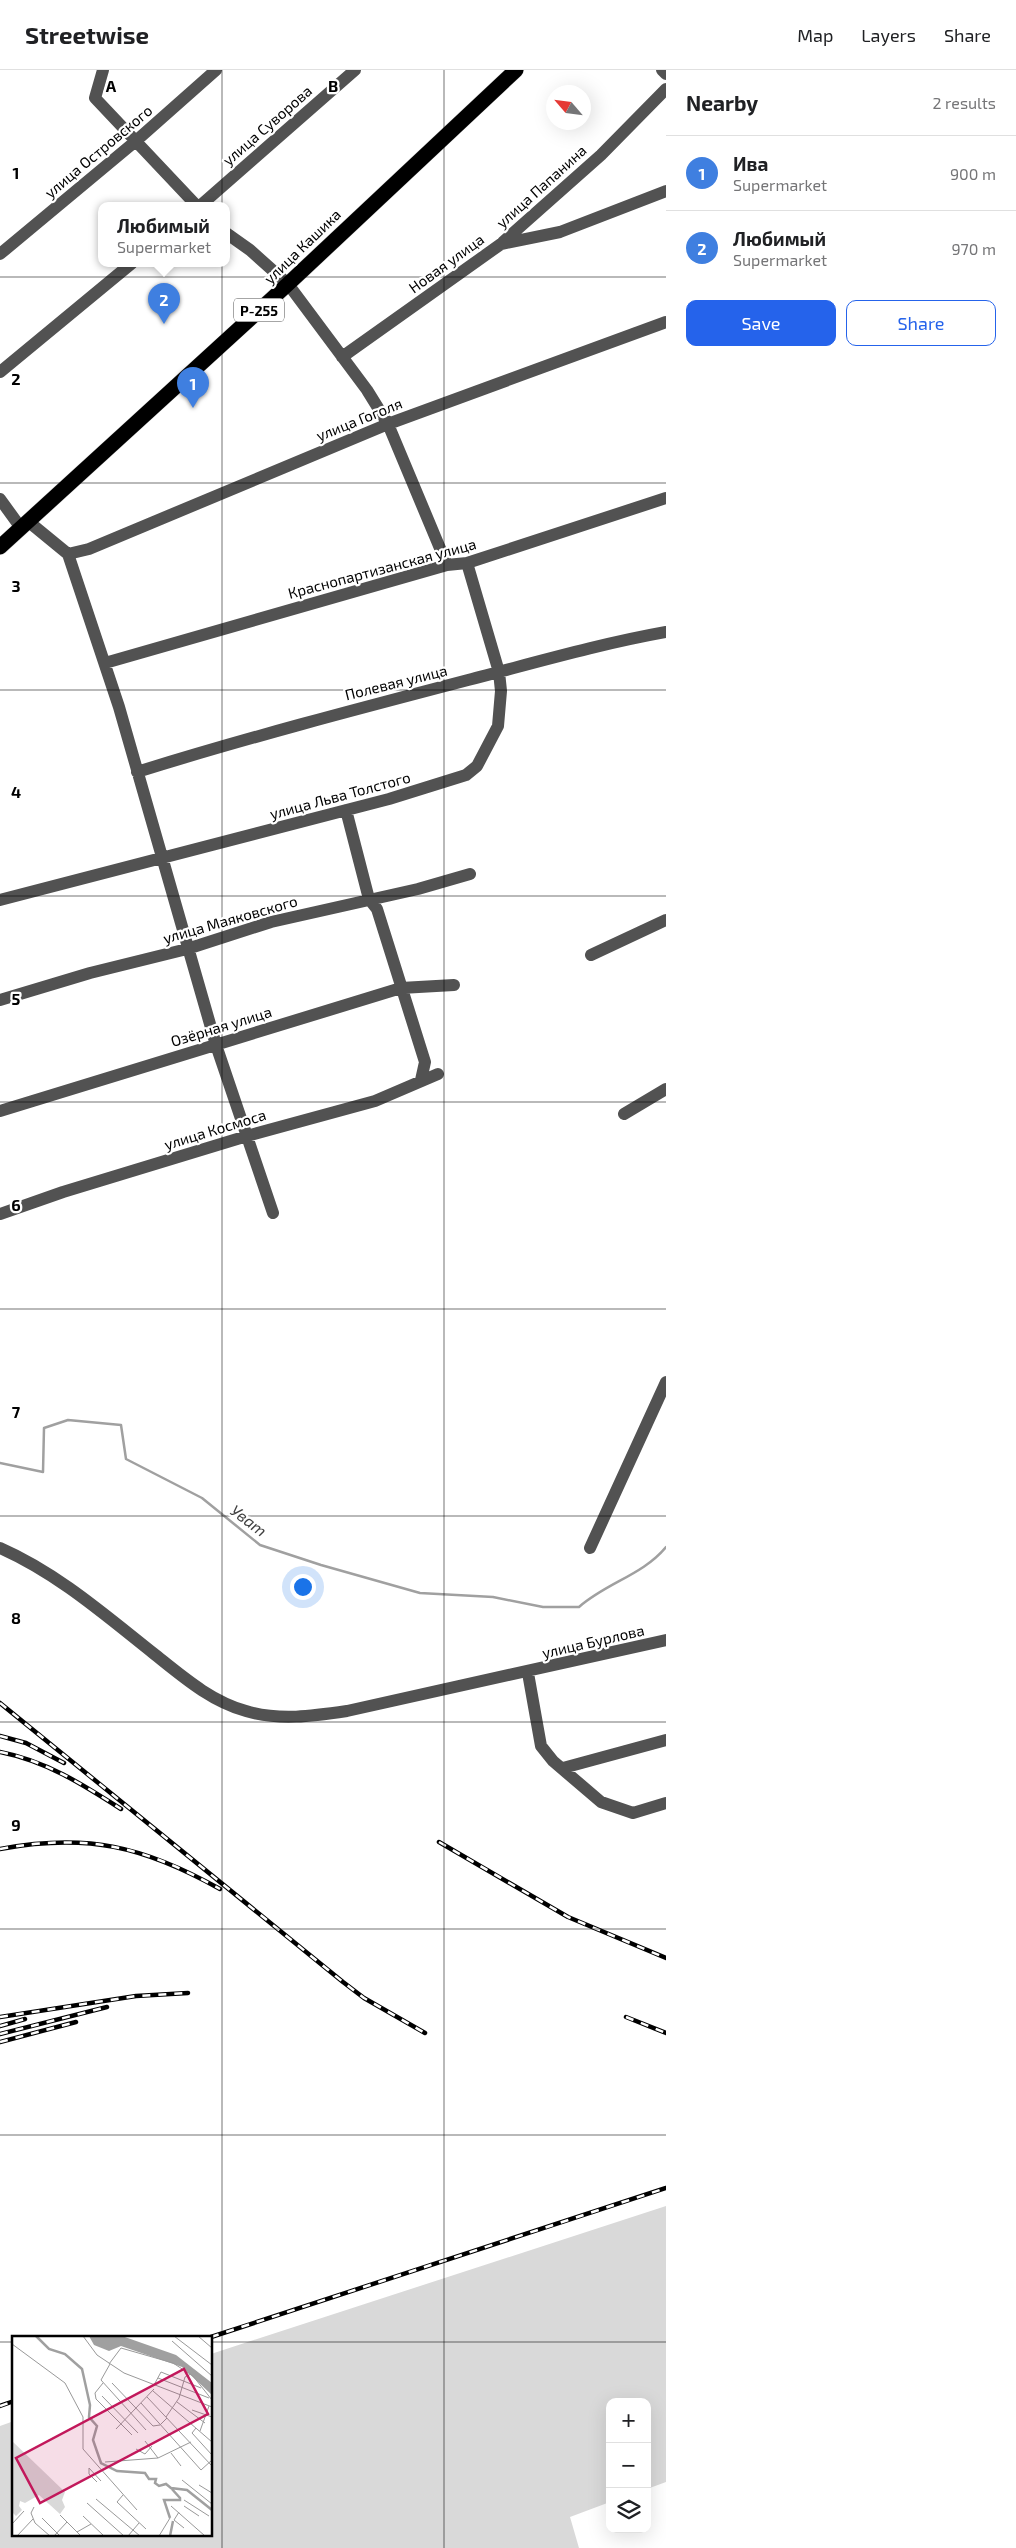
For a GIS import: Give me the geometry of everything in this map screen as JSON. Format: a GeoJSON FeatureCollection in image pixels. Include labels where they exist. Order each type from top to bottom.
{"type":"FeatureCollection","features":[{"type":"Feature","properties":{"kind":"highway","name":"улица Кашика"},"geometry":{"type":"LineString","coordinates":[[0,547],[288,284],[516,70]]}},
{"type":"Feature","properties":{"kind":"street"},"geometry":{"type":"LineString","coordinates":[[103,70],[95,98],[137,140],[193,202]]}},
{"type":"Feature","properties":{"kind":"street","name":"улица Островского"},"geometry":{"type":"LineString","coordinates":[[0,254],[137,140],[216,70]]}},
{"type":"Feature","properties":{"kind":"street","name":"улица Суворова"},"geometry":{"type":"LineString","coordinates":[[204,202],[355,70]]}},
{"type":"Feature","properties":{"kind":"street"},"geometry":{"type":"LineString","coordinates":[[662,70],[666,74]]}},
{"type":"Feature","properties":{"kind":"street","name":"улица Папанина"},"geometry":{"type":"LineString","coordinates":[[501,244],[601,155],[666,89]]}},
{"type":"Feature","properties":{"kind":"street","name":"Новая улица"},"geometry":{"type":"LineString","coordinates":[[342,356],[501,244],[560,232],[666,191]]}},
{"type":"Feature","properties":{"kind":"street"},"geometry":{"type":"LineString","coordinates":[[230,236],[250,250],[288,284],[342,356],[388,424],[446,565]]}},
{"type":"Feature","properties":{"kind":"street"},"geometry":{"type":"LineString","coordinates":[[0,372],[127,267]]}},
{"type":"Feature","properties":{"kind":"street","name":"улица Гоголя"},"geometry":{"type":"LineString","coordinates":[[68,554],[90,549],[388,424],[666,322]]}},
{"type":"Feature","properties":{"kind":"street","name":"Краснопартизанская улица"},"geometry":{"type":"LineString","coordinates":[[104,663],[446,565],[467,563],[666,498]]}},
{"type":"Feature","properties":{"kind":"street"},"geometry":{"type":"LineString","coordinates":[[0,499],[25,525],[68,554],[104,663],[216,1045],[273,1213]]}},
{"type":"Feature","properties":{"kind":"street","name":"улица Льва Толстого"},"geometry":{"type":"LineString","coordinates":[[0,900],[161,860],[466,776],[477,766],[498,726],[501,691],[499,672],[467,563]]}},
{"type":"Feature","properties":{"kind":"street","name":"Полевая улица"},"geometry":{"type":"LineString","coordinates":[[136,772],[265,732],[499,672],[564,653],[666,632]]}},
{"type":"Feature","properties":{"kind":"street"},"geometry":{"type":"LineString","coordinates":[[346,810],[369,899],[377,909],[425,1062],[421,1080]]}},
{"type":"Feature","properties":{"kind":"street","name":"улица Маяковского"},"geometry":{"type":"LineString","coordinates":[[0,1000],[90,973],[188,949],[271,922],[418,889],[470,874]]}},
{"type":"Feature","properties":{"kind":"street"},"geometry":{"type":"LineString","coordinates":[[591,955],[666,920]]}},
{"type":"Feature","properties":{"kind":"street","name":"Озёрная улица"},"geometry":{"type":"LineString","coordinates":[[0,1111],[401,988],[454,985]]}},
{"type":"Feature","properties":{"kind":"street","name":"улица Космоса"},"geometry":{"type":"LineString","coordinates":[[0,1212],[246,1136],[375,1100],[438,1074]]}},
{"type":"Feature","properties":{"kind":"street"},"geometry":{"type":"LineString","coordinates":[[624,1114],[666,1089]]}},
{"type":"Feature","properties":{"kind":"street"},"geometry":{"type":"LineString","coordinates":[[590,1548],[666,1382]]}},
{"type":"Feature","properties":{"kind":"street","name":"улица Бурлова"},"geometry":{"type":"LineString","coordinates":[[0,1548],[22,1558],[60,1580],[211,1697],[246,1712],[276,1717],[322,1715],[528,1673],[666,1640]]}},
{"type":"Feature","properties":{"kind":"street"},"geometry":{"type":"LineString","coordinates":[[528,1673],[541,1746],[553,1760],[601,1802],[634,1813],[666,1803]]}},
{"type":"Feature","properties":{"kind":"street"},"geometry":{"type":"LineString","coordinates":[[564,1768],[666,1740]]}},
{"type":"Feature","properties":{"kind":"shaded area"},"geometry":{"type":"Polygon","coordinates":[[[666,2206],[666,2482],[651,2488],[651,2398],[606,2398],[606,2504],[570,2517],[579,2548],[0,2548],[0,2426],[12,2422],[12,2536],[212,2536],[212,2354],[666,2206]]]}},
{"type":"Feature","properties":{"kind":"waterway","name":"Уват"},"geometry":{"type":"LineString","coordinates":[[0,1463],[43,1472],[44,1428],[68,1420],[121,1425],[126,1459],[202,1498],[260,1545],[321,1565],[420,1593],[493,1597],[543,1607],[579,1607],[601,1591],[646,1565],[666,1547]]}},
{"type":"Feature","properties":{"kind":"railway"},"geometry":{"type":"LineString","coordinates":[[0,1703],[343,1982],[364,1998],[425,2033]]}},
{"type":"Feature","properties":{"kind":"railway"},"geometry":{"type":"LineString","coordinates":[[0,1736],[26,1743],[64,1763]]}},
{"type":"Feature","properties":{"kind":"railway"},"geometry":{"type":"LineString","coordinates":[[0,1752],[48,1767],[78,1782],[121,1809]]}},
{"type":"Feature","properties":{"kind":"railway"},"geometry":{"type":"LineString","coordinates":[[0,1849],[60,1842],[88,1843],[114,1847],[165,1862],[220,1889]]}},
{"type":"Feature","properties":{"kind":"railway"},"geometry":{"type":"LineString","coordinates":[[439,1842],[568,1917],[666,1958]]}},
{"type":"Feature","properties":{"kind":"railway"},"geometry":{"type":"LineString","coordinates":[[0,2017],[136,1996],[188,1993]]}},
{"type":"Feature","properties":{"kind":"railway"},"geometry":{"type":"LineString","coordinates":[[0,2034],[107,2007]]}},
{"type":"Feature","properties":{"kind":"railway"},"geometry":{"type":"LineString","coordinates":[[626,2017],[666,2033]]}},
{"type":"Feature","properties":{"kind":"railway"},"geometry":{"type":"LineString","coordinates":[[0,2026],[25,2019]]}},
{"type":"Feature","properties":{"kind":"railway"},"geometry":{"type":"LineString","coordinates":[[0,2042],[76,2022]]}},
{"type":"Feature","properties":{"kind":"railway"},"geometry":{"type":"LineString","coordinates":[[212,2337],[666,2188]]}},
{"type":"Feature","properties":{"kind":"railway"},"geometry":{"type":"LineString","coordinates":[[0,2406],[12,2402]]}},
{"type":"Feature","properties":{"kind":"place","name":"Любимый"},"geometry":{"type":"Point","coordinates":[164,324]}},
{"type":"Feature","properties":{"kind":"place","name":"Ива"},"geometry":{"type":"Point","coordinates":[193,408]}}]}
